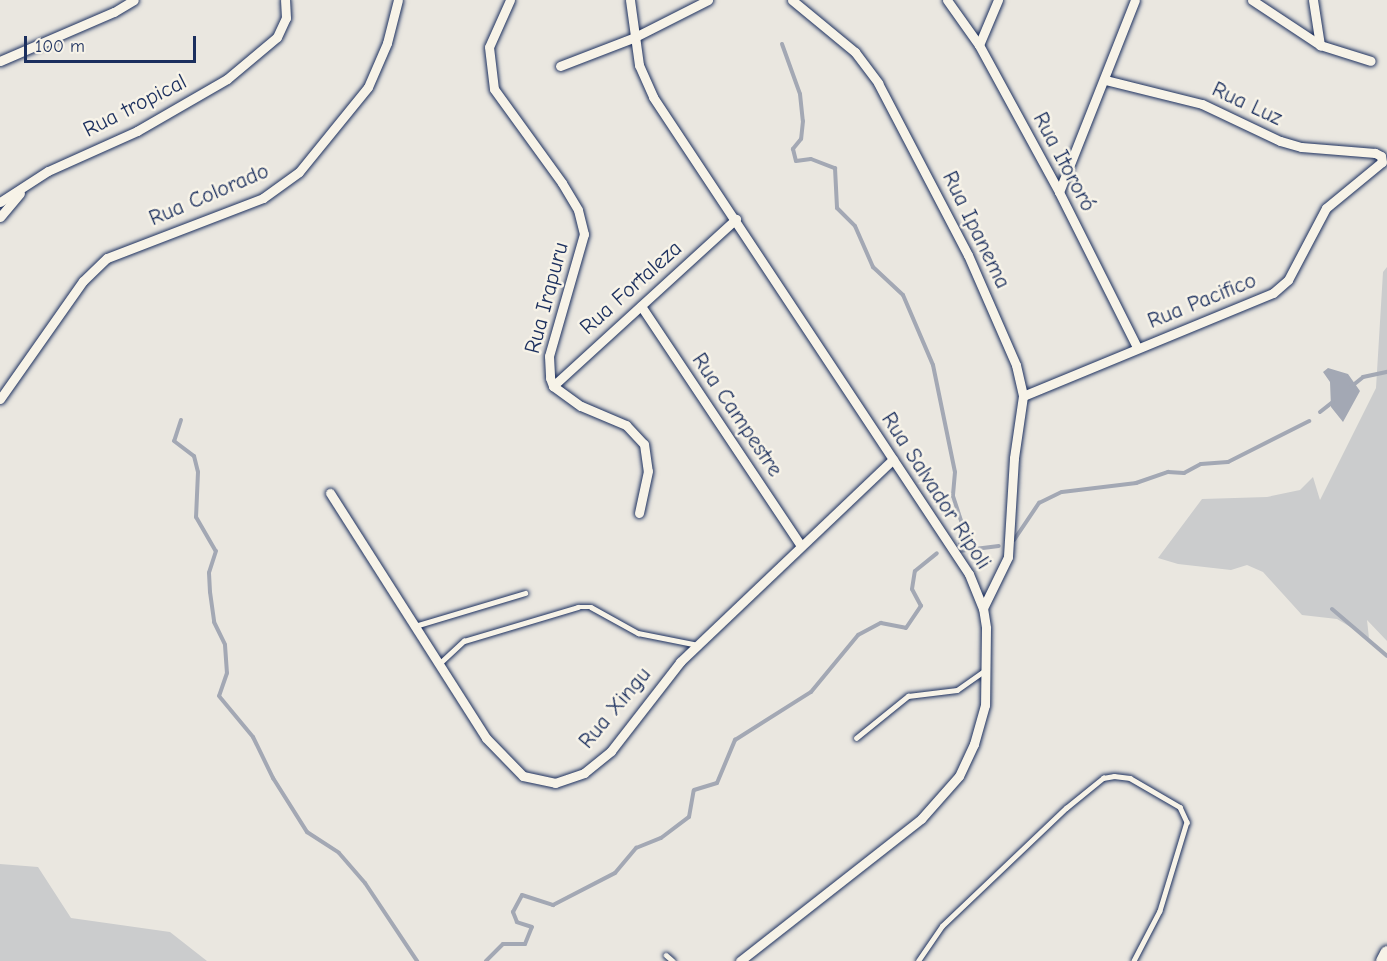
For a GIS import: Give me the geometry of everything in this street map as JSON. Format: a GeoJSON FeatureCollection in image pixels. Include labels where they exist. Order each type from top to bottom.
{"type":"FeatureCollection","features":[{"type":"Feature","properties":{"kind":"highway"},"geometry":{"type":"LineString","coordinates":[[1383,961],[1387,953]]}},
{"type":"Feature","properties":{"kind":"street"},"geometry":{"type":"LineString","coordinates":[[0,61],[114,12],[134,0]]}},
{"type":"Feature","properties":{"kind":"street","name":"Rua tropical"},"geometry":{"type":"LineString","coordinates":[[0,202],[81,155],[137,131],[227,79],[277,37],[286,18],[285,0]]}},
{"type":"Feature","properties":{"kind":"street","name":"Rua Colorado"},"geometry":{"type":"LineString","coordinates":[[0,399],[83,281],[107,258],[262,198],[299,172],[368,87],[387,43],[398,0]]}},
{"type":"Feature","properties":{"kind":"street","name":"Rua Irapuru"},"geometry":{"type":"LineString","coordinates":[[510,0],[489,47],[494,89],[562,183],[578,210],[584,234],[549,356],[553,386],[581,406],[626,424],[644,444],[648,471],[639,513]]}},
{"type":"Feature","properties":{"kind":"street","name":"Rua Salvador Ripoli"},"geometry":{"type":"LineString","coordinates":[[630,0],[639,65],[653,97],[736,219],[969,574],[983,608],[988,669],[985,705],[974,744],[944,797],[740,961]]}},
{"type":"Feature","properties":{"kind":"street"},"geometry":{"type":"LineString","coordinates":[[560,66],[635,37],[708,0]]}},
{"type":"Feature","properties":{"kind":"street","name":"Rua Ipanema"},"geometry":{"type":"LineString","coordinates":[[792,0],[855,52],[904,128],[1009,345],[1023,396]]}},
{"type":"Feature","properties":{"kind":"street","name":"Rua Itororó"},"geometry":{"type":"LineString","coordinates":[[947,0],[979,45],[1059,192],[1137,347]]}},
{"type":"Feature","properties":{"kind":"street"},"geometry":{"type":"LineString","coordinates":[[979,45],[998,0]]}},
{"type":"Feature","properties":{"kind":"street"},"geometry":{"type":"LineString","coordinates":[[1059,192],[1135,0]]}},
{"type":"Feature","properties":{"kind":"street"},"geometry":{"type":"LineString","coordinates":[[1252,0],[1320,45],[1371,61]]}},
{"type":"Feature","properties":{"kind":"street"},"geometry":{"type":"LineString","coordinates":[[1312,0],[1320,45]]}},
{"type":"Feature","properties":{"kind":"street","name":"Rua Luz"},"geometry":{"type":"LineString","coordinates":[[1105,80],[1202,104],[1265,136],[1301,147],[1375,153]]}},
{"type":"Feature","properties":{"kind":"street","name":"Rua Pacifico"},"geometry":{"type":"LineString","coordinates":[[1137,347],[1280,288],[1326,208],[1381,164],[1381,156],[1375,153]]}},
{"type":"Feature","properties":{"kind":"street"},"geometry":{"type":"LineString","coordinates":[[0,218],[25,186]]}},
{"type":"Feature","properties":{"kind":"street","name":"Rua Fortaleza"},"geometry":{"type":"LineString","coordinates":[[553,386],[736,219]]}},
{"type":"Feature","properties":{"kind":"street","name":"Rua Campestre"},"geometry":{"type":"LineString","coordinates":[[641,306],[801,546]]}},
{"type":"Feature","properties":{"kind":"street"},"geometry":{"type":"LineString","coordinates":[[983,608],[1008,556],[1014,458],[1023,396],[1137,347]]}},
{"type":"Feature","properties":{"kind":"street","name":"Rua Xingu"},"geometry":{"type":"LineString","coordinates":[[330,493],[486,738],[507,763],[523,776],[555,783],[585,773],[610,751],[664,680],[893,459]]}},
{"type":"Feature","properties":{"kind":"lane"},"geometry":{"type":"LineString","coordinates":[[416,626],[525,593]]}},
{"type":"Feature","properties":{"kind":"lane"},"geometry":{"type":"LineString","coordinates":[[439,664],[464,641],[578,607],[591,607],[638,633],[700,645]]}},
{"type":"Feature","properties":{"kind":"lane"},"geometry":{"type":"LineString","coordinates":[[856,738],[908,696],[957,690],[988,669]]}},
{"type":"Feature","properties":{"kind":"lane"},"geometry":{"type":"LineString","coordinates":[[918,961],[942,926],[1066,808],[1103,778],[1114,776],[1130,778],[1180,807],[1187,822],[1160,911],[1134,961]]}},
{"type":"Feature","properties":{"kind":"lane"},"geometry":{"type":"LineString","coordinates":[[666,955],[673,961]]}},
{"type":"Feature","properties":{"kind":"shaded area"},"geometry":{"type":"Polygon","coordinates":[[[1387,267],[1387,641],[1367,620],[1369,638],[1337,619],[1302,615],[1263,572],[1247,565],[1231,570],[1178,564],[1158,558],[1202,499],[1267,497],[1300,490],[1313,477],[1320,500],[1376,388],[1383,272],[1387,267]]]}},
{"type":"Feature","properties":{"kind":"shaded area"},"geometry":{"type":"Polygon","coordinates":[[[1328,368],[1348,374],[1360,391],[1343,422],[1331,407],[1330,382],[1323,372],[1328,368]]]}},
{"type":"Feature","properties":{"kind":"shaded area"},"geometry":{"type":"Polygon","coordinates":[[[0,864],[38,867],[71,918],[170,932],[207,961],[0,961],[0,864]]]}},
{"type":"Feature","properties":{"kind":"waterway"},"geometry":{"type":"LineString","coordinates":[[782,44],[800,94],[803,121],[801,139],[793,149],[796,161],[811,159],[835,168],[837,208],[855,226],[873,267],[903,295],[933,365],[955,472],[953,496],[963,526],[959,551],[999,546]]}},
{"type":"Feature","properties":{"kind":"waterway"},"geometry":{"type":"LineString","coordinates":[[1352,386],[1363,377],[1387,372]]}},
{"type":"Feature","properties":{"kind":"waterway"},"geometry":{"type":"LineString","coordinates":[[1320,412],[1333,402]]}},
{"type":"Feature","properties":{"kind":"waterway"},"geometry":{"type":"LineString","coordinates":[[181,420],[174,441],[194,456],[198,472],[196,517],[216,551],[209,573],[210,592],[214,622],[225,645],[227,673],[219,696],[253,737],[273,778],[307,832],[339,853],[365,883],[417,961]]}},
{"type":"Feature","properties":{"kind":"waterway"},"geometry":{"type":"LineString","coordinates":[[1014,540],[1039,503],[1062,492],[1136,483],[1168,472],[1184,473],[1201,464],[1228,462],[1309,421]]}},
{"type":"Feature","properties":{"kind":"waterway"},"geometry":{"type":"LineString","coordinates":[[486,961],[503,944],[525,944],[532,927],[517,922],[513,912],[522,895],[553,905],[615,873],[636,848],[661,838],[689,817],[694,790],[717,783],[735,740],[811,692],[858,635],[881,623],[906,628],[921,606],[912,589],[915,571],[937,553]]}},
{"type":"Feature","properties":{"kind":"waterway"},"geometry":{"type":"LineString","coordinates":[[1332,609],[1387,656]]}}]}
